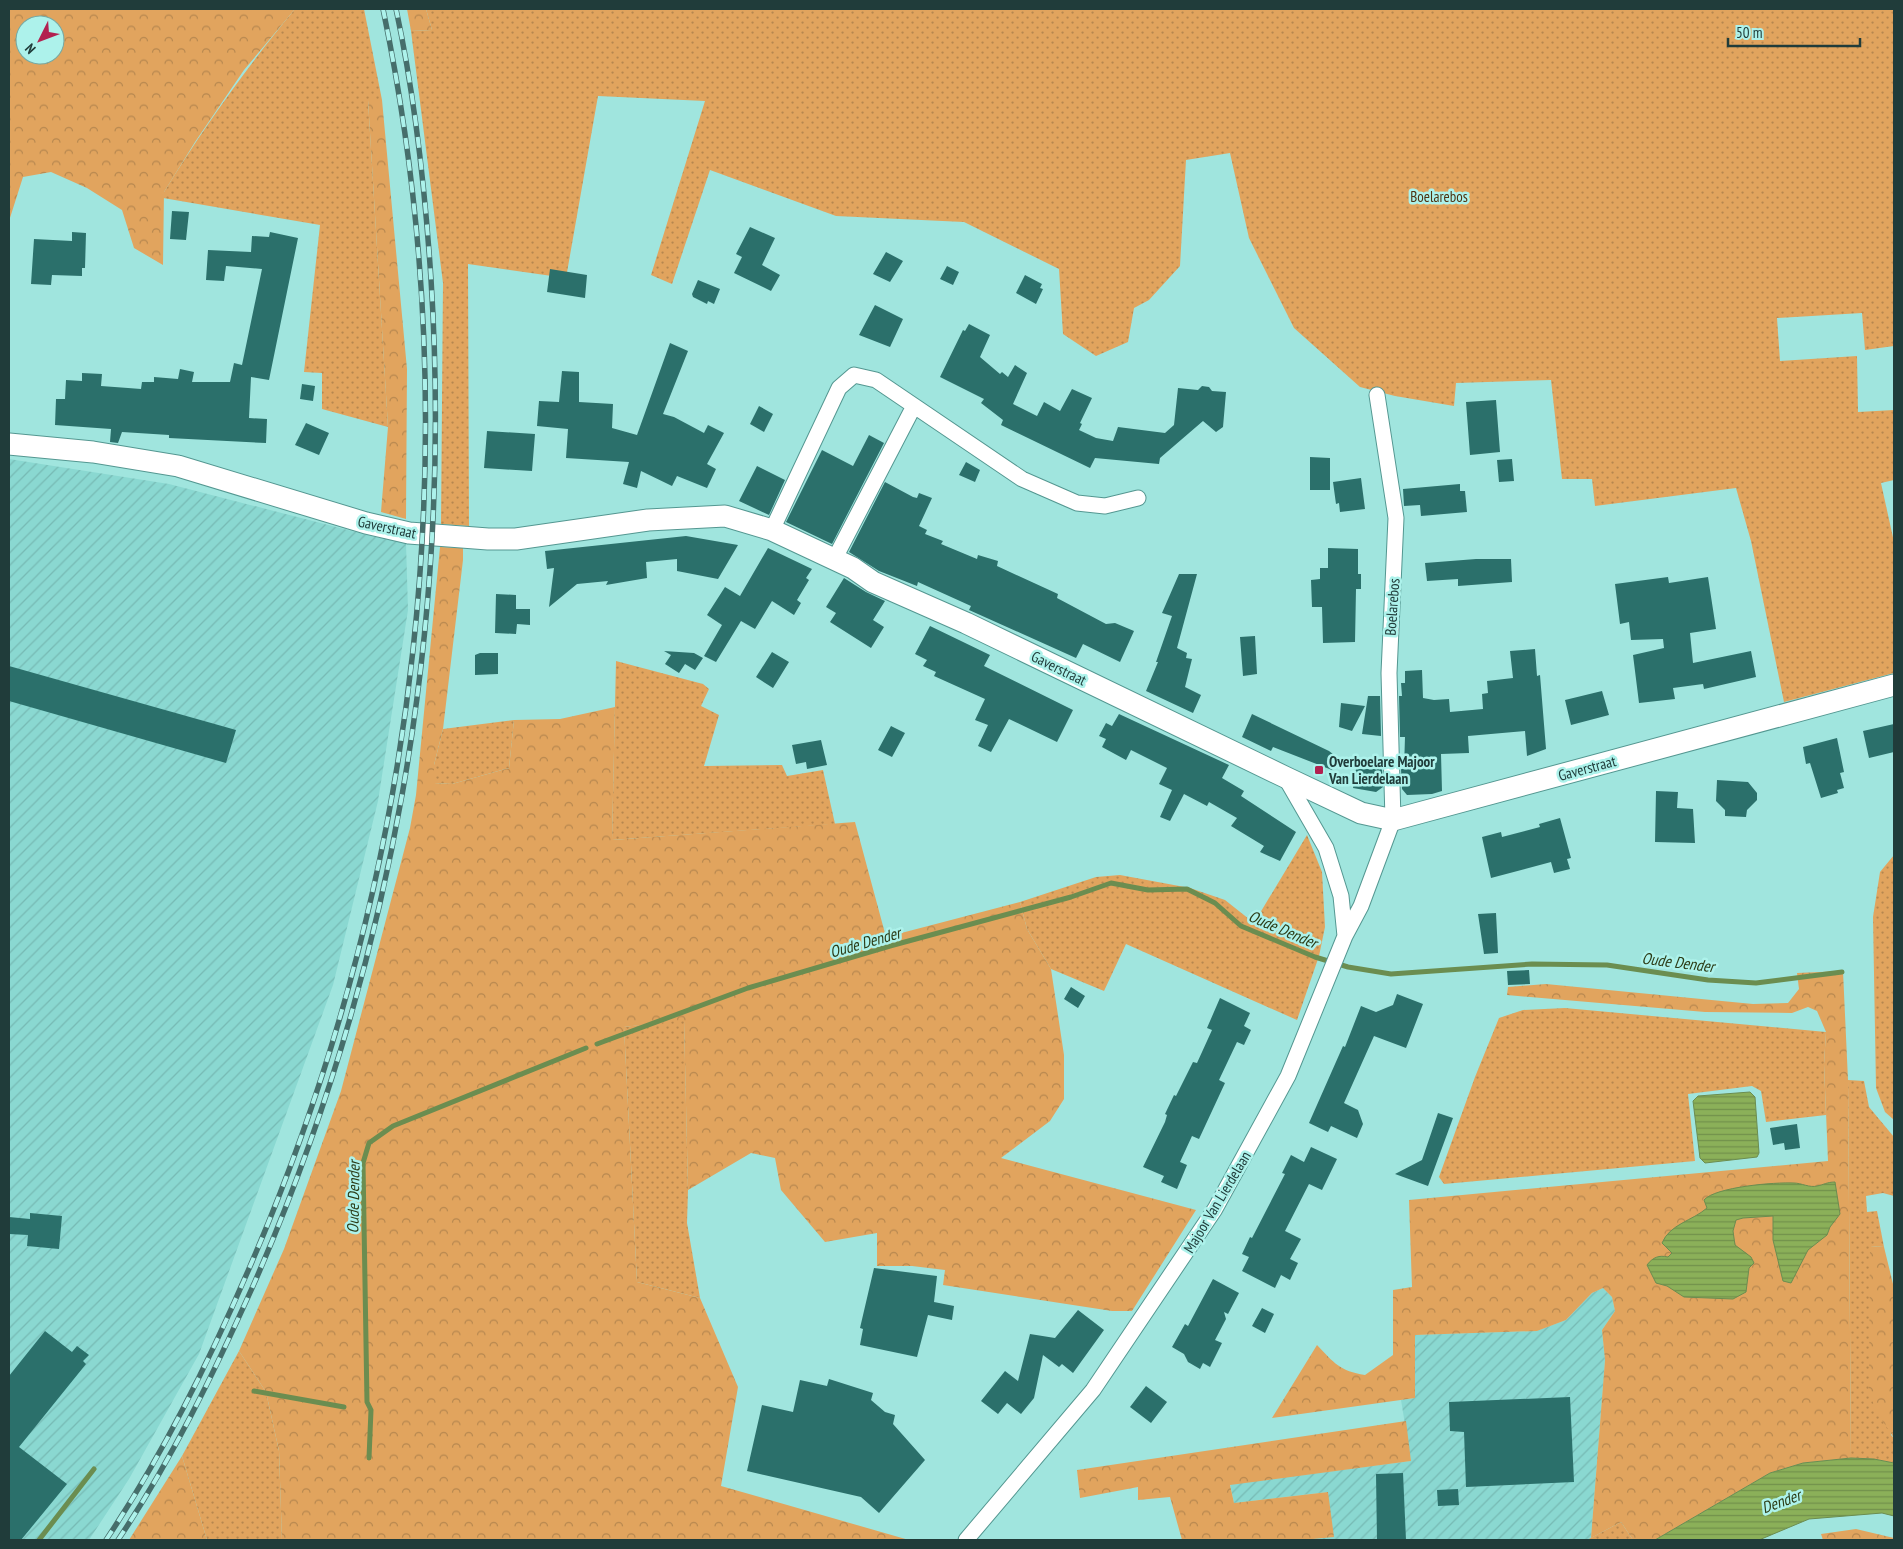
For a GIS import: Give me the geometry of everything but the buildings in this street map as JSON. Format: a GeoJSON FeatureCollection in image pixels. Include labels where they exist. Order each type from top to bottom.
{"type":"FeatureCollection","features":[{"type":"Feature","properties":{"kind":"street"},"geometry":{"type":"LineString","coordinates":[[772,530],[839,388],[854,375],[876,380],[1022,479],[1077,503],[1105,506],[1138,498]]}},
{"type":"Feature","properties":{"kind":"street","name":"Boelarebos"},"geometry":{"type":"LineString","coordinates":[[1377,395],[1396,518],[1389,673],[1393,820]]}},
{"type":"Feature","properties":{"kind":"street"},"geometry":{"type":"LineString","coordinates":[[835,558],[914,406]]}},
{"type":"Feature","properties":{"kind":"street","name":"Gaverstraat"},"geometry":{"type":"LineString","coordinates":[[9,444],[93,452],[178,466],[366,524],[409,533],[488,539],[516,538],[648,520],[724,516],[772,530],[835,558],[873,582],[958,620],[1361,813],[1393,820],[1894,684]]}},
{"type":"Feature","properties":{"kind":"street"},"geometry":{"type":"LineString","coordinates":[[1285,777],[1326,848],[1341,896],[1346,936]]}},
{"type":"Feature","properties":{"kind":"street","name":"Majoor Van Lierdelaan"},"geometry":{"type":"LineString","coordinates":[[966,1540],[1093,1390],[1210,1217],[1288,1076],[1339,951],[1361,906],[1393,820]]}},
{"type":"Feature","properties":{"kind":"shaded area"},"geometry":{"type":"Polygon","coordinates":[[[9,459],[169,484],[375,537],[406,543],[408,610],[378,801],[333,985],[199,1354],[129,1479],[89,1540],[9,1540],[9,459]]]}},
{"type":"Feature","properties":{"kind":"shaded area"},"geometry":{"type":"Polygon","coordinates":[[[1603,1288],[1612,1297],[1615,1311],[1602,1330],[1605,1360],[1591,1538],[1587,1540],[1302,1540],[1333,1536],[1327,1492],[1234,1503],[1230,1484],[1411,1461],[1401,1400],[1415,1398],[1414,1335],[1536,1331],[1566,1320],[1592,1293],[1603,1288]]]}},
{"type":"Feature","properties":{"kind":"green space"},"geometry":{"type":"Polygon","coordinates":[[[9,9],[295,9],[244,70],[164,192],[163,265],[134,248],[122,210],[87,188],[51,172],[23,177],[9,221],[9,9]]]}},
{"type":"Feature","properties":{"kind":"green space"},"geometry":{"type":"Polygon","coordinates":[[[295,9],[364,9],[382,100],[368,100],[388,427],[322,409],[322,373],[304,372],[320,225],[163,198],[164,192],[210,121],[259,53],[295,9]]]}},
{"type":"Feature","properties":{"kind":"green space"},"geometry":{"type":"Polygon","coordinates":[[[407,9],[426,9],[432,30],[411,31],[407,9]]]}},
{"type":"Feature","properties":{"kind":"green space","name":"Boelarebos"},"geometry":{"type":"Polygon","coordinates":[[[426,9],[1894,9],[1894,346],[1865,350],[1862,313],[1777,318],[1780,361],[1857,356],[1858,412],[1894,410],[1894,480],[1881,483],[1894,542],[1894,673],[1784,702],[1751,541],[1736,488],[1595,506],[1592,479],[1562,479],[1551,380],[1456,383],[1454,406],[1395,396],[1360,387],[1294,328],[1249,238],[1230,153],[1186,160],[1180,266],[1149,300],[1134,308],[1128,342],[1096,356],[1063,334],[1059,269],[964,222],[836,216],[710,170],[672,284],[651,275],[705,101],[598,96],[566,278],[468,264],[469,526],[441,524],[443,283],[411,31],[432,30],[426,9]]]}},
{"type":"Feature","properties":{"kind":"green space"},"geometry":{"type":"Polygon","coordinates":[[[368,100],[382,100],[407,369],[406,519],[381,512],[388,427],[368,100]]]}},
{"type":"Feature","properties":{"kind":"green space"},"geometry":{"type":"Polygon","coordinates":[[[440,547],[463,548],[463,560],[443,729],[434,765],[434,783],[452,784],[509,768],[514,720],[560,719],[615,707],[612,840],[855,822],[886,937],[1020,902],[1027,929],[1051,969],[1064,1055],[1064,1099],[1050,1121],[1001,1158],[1196,1210],[1132,1311],[1112,1311],[943,1285],[945,1270],[912,1266],[877,1266],[877,1233],[825,1242],[781,1190],[775,1158],[751,1153],[688,1190],[684,1020],[624,1027],[637,1282],[700,1298],[738,1387],[721,1486],[909,1540],[282,1540],[279,1451],[266,1392],[239,1351],[284,1249],[341,1091],[410,828],[416,795],[440,547]]]}},
{"type":"Feature","properties":{"kind":"green space"},"geometry":{"type":"Polygon","coordinates":[[[616,661],[703,684],[709,689],[701,706],[719,715],[704,766],[782,765],[787,776],[823,770],[835,824],[612,840],[616,661]]]}},
{"type":"Feature","properties":{"kind":"green space"},"geometry":{"type":"Polygon","coordinates":[[[514,720],[509,768],[452,784],[434,783],[434,765],[443,729],[514,720]]]}},
{"type":"Feature","properties":{"kind":"green space"},"geometry":{"type":"Polygon","coordinates":[[[1307,835],[1322,872],[1325,927],[1319,956],[1297,1020],[1126,944],[1104,991],[1051,969],[1027,929],[1020,902],[1096,877],[1120,875],[1190,888],[1225,900],[1254,923],[1307,835]]]}},
{"type":"Feature","properties":{"kind":"green space"},"geometry":{"type":"Polygon","coordinates":[[[1894,855],[1894,1120],[1885,1112],[1876,1088],[1873,917],[1880,872],[1894,855]]]}},
{"type":"Feature","properties":{"kind":"green space"},"geometry":{"type":"Polygon","coordinates":[[[1843,971],[1848,1080],[1851,1458],[1803,1463],[1770,1473],[1655,1540],[1633,1540],[1621,1522],[1591,1538],[1605,1360],[1602,1330],[1615,1311],[1612,1297],[1603,1288],[1592,1293],[1566,1320],[1537,1331],[1415,1335],[1415,1398],[1272,1418],[1317,1345],[1338,1365],[1349,1371],[1365,1375],[1393,1355],[1393,1290],[1412,1287],[1409,1200],[1828,1161],[1824,1064],[1826,1032],[1817,1011],[1808,1007],[1792,1013],[1705,1012],[1507,995],[1508,987],[1546,984],[1753,1004],[1788,1003],[1799,989],[1797,973],[1843,971]]]}},
{"type":"Feature","properties":{"kind":"green space"},"geometry":{"type":"Polygon","coordinates":[[[1565,1008],[1826,1032],[1824,1064],[1826,1115],[1766,1122],[1761,1091],[1752,1086],[1688,1094],[1695,1161],[1444,1184],[1439,1177],[1475,1077],[1499,1018],[1523,1010],[1565,1008]]]}},
{"type":"Feature","properties":{"kind":"green space"},"geometry":{"type":"Polygon","coordinates":[[[684,1019],[687,1223],[700,1298],[637,1282],[624,1027],[684,1019]]]}},
{"type":"Feature","properties":{"kind":"green space"},"geometry":{"type":"Polygon","coordinates":[[[1848,1080],[1864,1081],[1869,1107],[1894,1137],[1894,1196],[1883,1193],[1866,1196],[1867,1212],[1877,1211],[1884,1247],[1871,1246],[1891,1435],[1894,1438],[1894,1463],[1874,1459],[1851,1458],[1848,1080]]]}},
{"type":"Feature","properties":{"kind":"green space"},"geometry":{"type":"Polygon","coordinates":[[[1870,1246],[1884,1247],[1894,1288],[1894,1438],[1876,1411],[1869,1391],[1870,1246]]]}},
{"type":"Feature","properties":{"kind":"green space"},"geometry":{"type":"Polygon","coordinates":[[[239,1351],[266,1392],[279,1451],[282,1540],[207,1540],[182,1456],[239,1351]]]}},
{"type":"Feature","properties":{"kind":"green space"},"geometry":{"type":"Polygon","coordinates":[[[1406,1421],[1411,1461],[1230,1485],[1234,1503],[1328,1492],[1334,1537],[1302,1540],[1182,1540],[1170,1497],[1138,1500],[1138,1487],[1080,1498],[1077,1470],[1406,1421]]]}},
{"type":"Feature","properties":{"kind":"green space"},"geometry":{"type":"Polygon","coordinates":[[[182,1456],[207,1540],[129,1540],[182,1456]]]}},
{"type":"Feature","properties":{"kind":"green space"},"geometry":{"type":"Polygon","coordinates":[[[1621,1522],[1633,1540],[1587,1540],[1621,1522]]]}},
{"type":"Feature","properties":{"kind":"green space"},"geometry":{"type":"Polygon","coordinates":[[[1856,1529],[1894,1538],[1894,1540],[1823,1540],[1821,1534],[1856,1529]]]}},
{"type":"Feature","properties":{"kind":"water"},"geometry":{"type":"Polygon","coordinates":[[[1750,1092],[1755,1097],[1759,1153],[1757,1157],[1705,1163],[1700,1158],[1693,1101],[1698,1096],[1750,1092]]]}},
{"type":"Feature","properties":{"kind":"water"},"geometry":{"type":"Polygon","coordinates":[[[1835,1182],[1840,1214],[1830,1227],[1827,1235],[1808,1250],[1791,1283],[1783,1281],[1773,1240],[1773,1216],[1736,1220],[1733,1231],[1735,1245],[1751,1257],[1754,1263],[1749,1268],[1746,1292],[1733,1299],[1684,1297],[1667,1286],[1656,1283],[1647,1265],[1654,1258],[1668,1257],[1672,1253],[1662,1243],[1670,1231],[1707,1208],[1704,1200],[1710,1195],[1732,1189],[1773,1183],[1794,1183],[1814,1186],[1835,1182]]]}},
{"type":"Feature","properties":{"kind":"water","name":"Dender"},"geometry":{"type":"Polygon","coordinates":[[[1851,1458],[1874,1459],[1894,1463],[1894,1516],[1882,1513],[1809,1519],[1759,1540],[1655,1540],[1770,1473],[1803,1463],[1851,1458]]]}},
{"type":"Feature","properties":{"kind":"waterway","name":"Oude Dender"},"geometry":{"type":"LineString","coordinates":[[597,1044],[748,988],[890,946],[1071,897],[1111,883],[1148,890],[1187,889],[1215,903],[1241,926],[1315,957],[1348,967],[1391,974],[1532,964],[1607,965],[1708,980],[1756,983],[1842,972]]}},
{"type":"Feature","properties":{"kind":"waterway","name":"Oude Dender"},"geometry":{"type":"LineString","coordinates":[[369,1458],[371,1410],[367,1402],[363,1163],[369,1143],[393,1126],[586,1048]]}},
{"type":"Feature","properties":{"kind":"waterway"},"geometry":{"type":"LineString","coordinates":[[254,1391],[344,1407]]}},
{"type":"Feature","properties":{"kind":"waterway"},"geometry":{"type":"LineString","coordinates":[[39,1540],[94,1469]]}},
{"type":"Feature","properties":{"kind":"railway"},"geometry":{"type":"LineString","coordinates":[[106,1540],[165,1442],[217,1340],[248,1271],[307,1121],[354,967],[390,809],[413,650],[424,490],[423,329],[410,168],[383,9]]}},
{"type":"Feature","properties":{"kind":"railway"},"geometry":{"type":"LineString","coordinates":[[118,1540],[174,1448],[207,1384],[253,1286],[301,1166],[343,1043],[376,919],[402,793],[421,666],[432,537],[435,408],[431,279],[426,211],[414,109],[396,9]]}},
{"type":"Feature","properties":{"kind":"place","name":"Overboelare Majoor Van Lierdelaan"},"geometry":{"type":"Point","coordinates":[1319,770]}}]}
